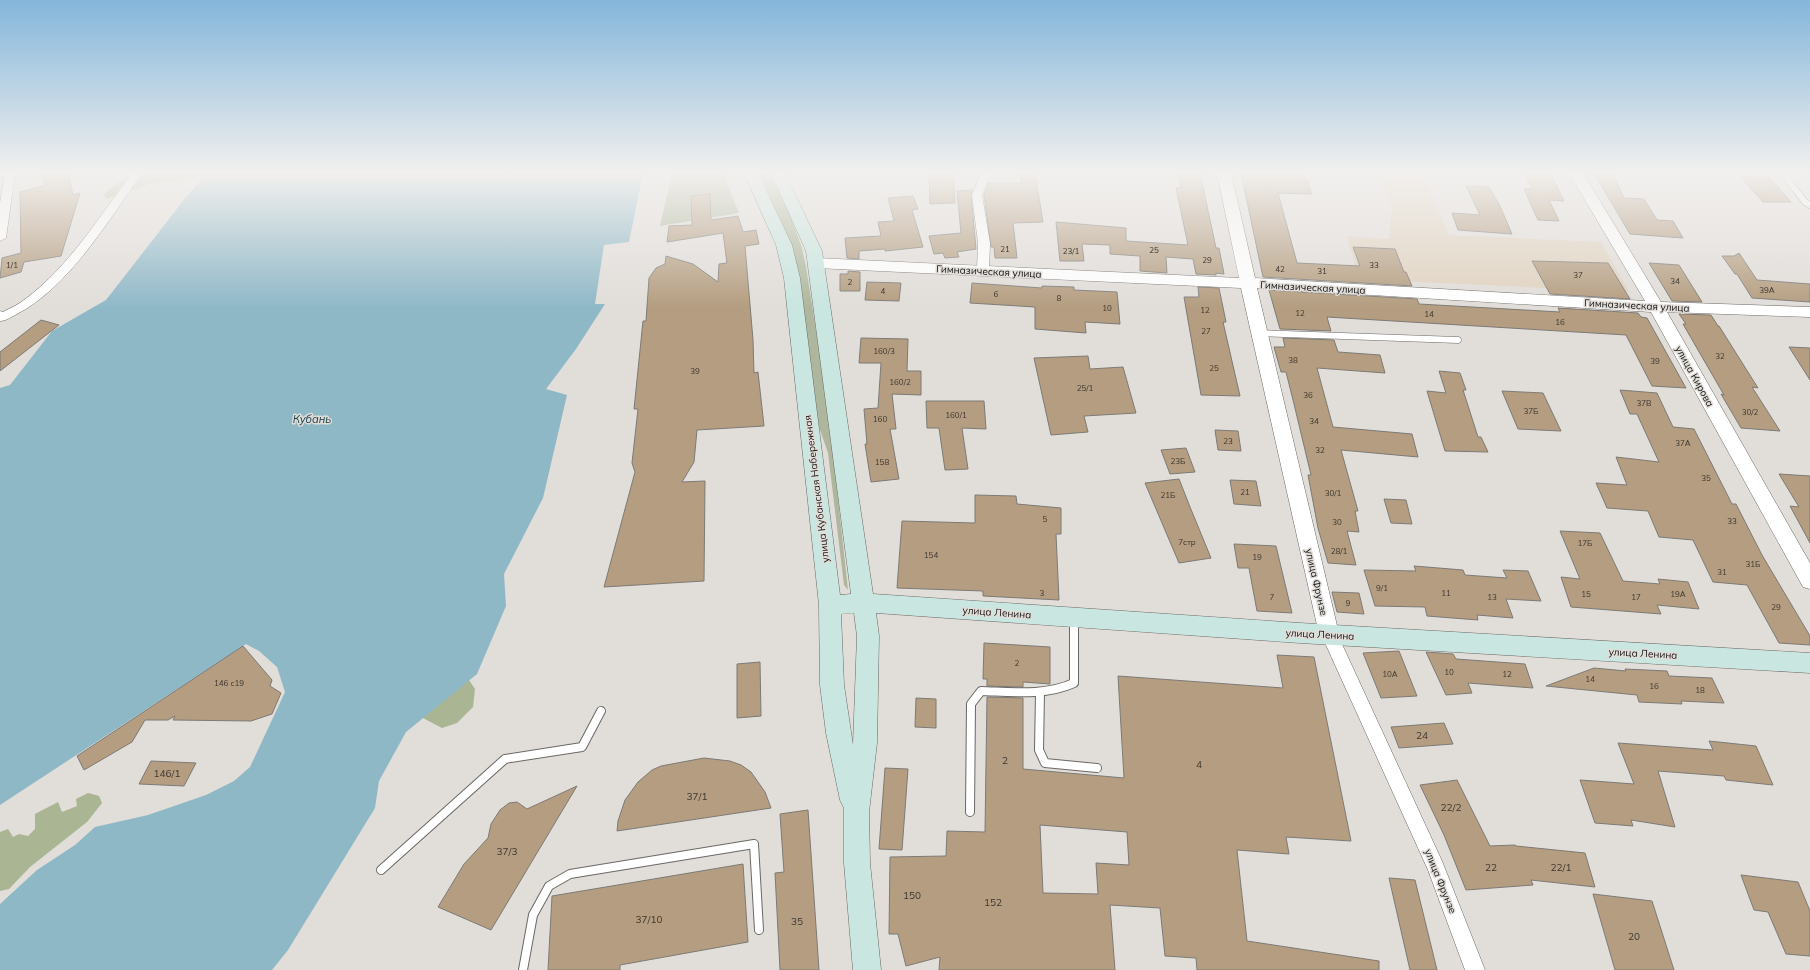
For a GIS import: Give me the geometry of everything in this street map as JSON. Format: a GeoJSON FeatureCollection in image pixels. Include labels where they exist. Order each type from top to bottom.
{"type":"FeatureCollection","features":[{"type":"Feature","properties":{"kind":"main road","name":"улица Кубанская Набережная"},"geometry":{"type":"LineString","coordinates":[[772,218],[784,245],[792,278],[830,605],[832,685],[838,732],[856,812]]}},
{"type":"Feature","properties":{"kind":"main road","name":"улица Кубанская Набережная"},"geometry":{"type":"LineString","coordinates":[[799,218],[814,251],[816,263],[868,636],[865,743],[856,812],[857,863],[867,970]]}},
{"type":"Feature","properties":{"kind":"main road","name":"улица Ленина"},"geometry":{"type":"LineString","coordinates":[[830,605],[863,603],[1074,618],[1810,663]]}},
{"type":"Feature","properties":{"kind":"street"},"geometry":{"type":"LineString","coordinates":[[0,238],[3,218]]}},
{"type":"Feature","properties":{"kind":"street"},"geometry":{"type":"LineString","coordinates":[[1,316],[27,304],[46,288],[80,252],[104,218]]}},
{"type":"Feature","properties":{"kind":"street"},"geometry":{"type":"LineString","coordinates":[[980,218],[984,243],[983,271]]}},
{"type":"Feature","properties":{"kind":"street","name":"улица Фрунзе"},"geometry":{"type":"LineString","coordinates":[[1234,218],[1329,634],[1436,867],[1475,970]]}},
{"type":"Feature","properties":{"kind":"street","name":"улица Кирова"},"geometry":{"type":"LineString","coordinates":[[1603,218],[1656,307],[1810,581]]}},
{"type":"Feature","properties":{"kind":"street","name":"Гимназическая улица"},"geometry":{"type":"LineString","coordinates":[[816,263],[1248,283],[1656,307],[1810,312]]}},
{"type":"Feature","properties":{"kind":"lane"},"geometry":{"type":"LineString","coordinates":[[1259,333],[1458,340]]}},
{"type":"Feature","properties":{"kind":"lane"},"geometry":{"type":"LineString","coordinates":[[970,812],[971,704],[981,690],[1040,692],[1067,687],[1074,683],[1074,618]]}},
{"type":"Feature","properties":{"kind":"lane"},"geometry":{"type":"LineString","coordinates":[[1040,692],[1038,718],[1039,750],[1045,763],[1098,768]]}},
{"type":"Feature","properties":{"kind":"lane"},"geometry":{"type":"LineString","coordinates":[[381,870],[505,758],[582,747],[600,711]]}},
{"type":"Feature","properties":{"kind":"lane"},"geometry":{"type":"LineString","coordinates":[[523,970],[533,915],[550,886],[570,874],[754,844],[759,930]]}},
{"type":"Feature","properties":{"kind":"shaded area"},"geometry":{"type":"Polygon","coordinates":[[[1391,218],[1442,218],[1449,235],[1601,242],[1629,292],[1359,279],[1347,236],[1389,239],[1391,218]]]}},
{"type":"Feature","properties":{"kind":"green space"},"geometry":{"type":"Polygon","coordinates":[[[662,218],[707,218],[660,226],[662,218]]]}},
{"type":"Feature","properties":{"kind":"green space"},"geometry":{"type":"Polygon","coordinates":[[[780,218],[791,218],[802,248],[806,267],[820,356],[848,590],[844,585],[828,453],[818,424],[784,228],[780,218]]]}},
{"type":"Feature","properties":{"kind":"green space"},"geometry":{"type":"Polygon","coordinates":[[[467,677],[475,689],[473,707],[457,723],[442,728],[421,717],[467,677]]]}},
{"type":"Feature","properties":{"kind":"green space"},"geometry":{"type":"Polygon","coordinates":[[[88,793],[99,796],[102,803],[87,822],[30,867],[9,889],[0,891],[0,832],[8,829],[13,837],[19,834],[28,836],[35,829],[35,814],[58,802],[62,812],[77,806],[76,799],[88,793]]]}},
{"type":"Feature","properties":{"kind":"water","name":"Кубань"},"geometry":{"type":"Polygon","coordinates":[[[170,218],[634,218],[629,242],[604,245],[595,304],[605,304],[576,349],[546,389],[567,395],[543,498],[504,574],[506,606],[477,674],[406,732],[379,781],[375,808],[288,950],[272,970],[0,970],[0,904],[37,870],[75,845],[95,827],[148,815],[206,795],[234,781],[250,767],[285,692],[277,667],[259,651],[246,644],[0,805],[0,388],[10,385],[52,331],[106,300],[170,218]]]}},
{"type":"Feature","properties":{"kind":"building"},"geometry":{"type":"Polygon","coordinates":[[[20,218],[72,218],[61,256],[24,262],[21,272],[0,278],[2,258],[21,253],[20,218]]]}},
{"type":"Feature","properties":{"kind":"building"},"geometry":{"type":"Polygon","coordinates":[[[692,218],[711,218],[711,220],[739,218],[743,232],[756,230],[759,244],[745,246],[753,340],[754,373],[758,372],[764,426],[697,430],[694,462],[682,482],[705,481],[704,581],[604,587],[635,472],[632,463],[638,409],[634,409],[643,321],[646,321],[649,278],[656,268],[665,264],[666,256],[693,264],[718,282],[719,264],[727,263],[723,233],[667,242],[669,226],[692,225],[692,218]]]}},
{"type":"Feature","properties":{"kind":"building"},"geometry":{"type":"Polygon","coordinates":[[[893,218],[914,218],[923,247],[885,251],[885,249],[859,251],[859,259],[847,258],[845,238],[881,236],[878,222],[894,221],[893,218]]]}},
{"type":"Feature","properties":{"kind":"building"},"geometry":{"type":"Polygon","coordinates":[[[960,218],[973,218],[976,249],[957,252],[959,257],[945,258],[943,253],[934,254],[929,236],[961,233],[960,218]]]}},
{"type":"Feature","properties":{"kind":"building"},"geometry":{"type":"Polygon","coordinates":[[[987,218],[1042,218],[1043,222],[1013,223],[1017,258],[995,258],[994,247],[991,247],[987,218]]]}},
{"type":"Feature","properties":{"kind":"building"},"geometry":{"type":"Polygon","coordinates":[[[1182,218],[1210,218],[1216,248],[1219,248],[1224,274],[1196,274],[1193,259],[1166,257],[1167,273],[1140,271],[1140,256],[1110,254],[1110,245],[1082,244],[1084,261],[1060,261],[1056,222],[1126,228],[1126,241],[1188,245],[1182,218]]]}},
{"type":"Feature","properties":{"kind":"building"},"geometry":{"type":"Polygon","coordinates":[[[1251,218],[1285,218],[1297,263],[1360,266],[1353,247],[1395,249],[1404,272],[1406,272],[1412,286],[1263,277],[1251,218]]]}},
{"type":"Feature","properties":{"kind":"building"},"geometry":{"type":"Polygon","coordinates":[[[1454,218],[1505,218],[1512,234],[1458,230],[1454,218]]]}},
{"type":"Feature","properties":{"kind":"building"},"geometry":{"type":"Polygon","coordinates":[[[1537,218],[1558,218],[1559,221],[1538,220],[1537,218]]]}},
{"type":"Feature","properties":{"kind":"building"},"geometry":{"type":"Polygon","coordinates":[[[1621,218],[1656,218],[1657,220],[1673,221],[1683,238],[1630,234],[1621,218]]]}},
{"type":"Feature","properties":{"kind":"building"},"geometry":{"type":"Polygon","coordinates":[[[1739,253],[1757,280],[1810,284],[1810,302],[1752,298],[1737,274],[1735,274],[1722,256],[1734,256],[1739,253]]]}},
{"type":"Feature","properties":{"kind":"building"},"geometry":{"type":"Polygon","coordinates":[[[1532,261],[1608,263],[1630,299],[1550,294],[1532,261]]]}},
{"type":"Feature","properties":{"kind":"building"},"geometry":{"type":"Polygon","coordinates":[[[1649,263],[1679,265],[1702,302],[1672,301],[1649,263]]]}},
{"type":"Feature","properties":{"kind":"building"},"geometry":{"type":"Polygon","coordinates":[[[848,271],[860,272],[860,291],[840,291],[840,274],[848,274],[848,271]]]}},
{"type":"Feature","properties":{"kind":"building"},"geometry":{"type":"Polygon","coordinates":[[[867,282],[901,283],[899,301],[865,300],[867,282]]]}},
{"type":"Feature","properties":{"kind":"building"},"geometry":{"type":"Polygon","coordinates":[[[972,283],[1042,288],[1042,286],[1074,287],[1074,290],[1117,292],[1120,324],[1085,322],[1086,333],[1035,329],[1035,307],[970,303],[972,283]]]}},
{"type":"Feature","properties":{"kind":"building"},"geometry":{"type":"Polygon","coordinates":[[[1198,287],[1219,288],[1226,322],[1223,322],[1240,396],[1201,395],[1184,297],[1199,297],[1198,287]]]}},
{"type":"Feature","properties":{"kind":"building"},"geometry":{"type":"Polygon","coordinates":[[[1269,290],[1417,299],[1419,304],[1560,312],[1558,308],[1638,313],[1641,317],[1647,318],[1686,388],[1652,386],[1626,335],[1327,317],[1331,331],[1280,329],[1269,290]]]}},
{"type":"Feature","properties":{"kind":"building"},"geometry":{"type":"Polygon","coordinates":[[[1679,314],[1711,315],[1758,388],[1752,387],[1780,431],[1741,428],[1721,394],[1724,395],[1683,324],[1686,324],[1679,314]]]}},
{"type":"Feature","properties":{"kind":"building"},"geometry":{"type":"Polygon","coordinates":[[[41,320],[59,325],[0,371],[0,352],[41,320]]]}},
{"type":"Feature","properties":{"kind":"building"},"geometry":{"type":"Polygon","coordinates":[[[861,338],[908,339],[907,371],[921,371],[921,395],[892,394],[896,429],[890,429],[899,479],[871,482],[865,444],[867,444],[864,409],[878,408],[881,363],[859,363],[861,338]]]}},
{"type":"Feature","properties":{"kind":"building"},"geometry":{"type":"Polygon","coordinates":[[[1283,338],[1334,340],[1338,352],[1380,355],[1385,373],[1317,368],[1333,427],[1412,434],[1418,457],[1341,450],[1358,511],[1355,511],[1359,532],[1347,531],[1356,565],[1328,563],[1318,528],[1308,475],[1311,475],[1286,372],[1281,372],[1274,347],[1285,347],[1283,338]]]}},
{"type":"Feature","properties":{"kind":"building"},"geometry":{"type":"Polygon","coordinates":[[[1789,347],[1810,348],[1810,380],[1789,347]]]}},
{"type":"Feature","properties":{"kind":"building"},"geometry":{"type":"Polygon","coordinates":[[[1088,356],[1090,369],[1123,367],[1136,413],[1084,416],[1088,432],[1051,435],[1034,358],[1088,356]]]}},
{"type":"Feature","properties":{"kind":"building"},"geometry":{"type":"Polygon","coordinates":[[[1439,371],[1460,373],[1466,390],[1463,390],[1478,437],[1481,437],[1488,452],[1445,451],[1427,391],[1446,393],[1439,371]]]}},
{"type":"Feature","properties":{"kind":"building"},"geometry":{"type":"Polygon","coordinates":[[[1620,390],[1657,393],[1673,427],[1694,429],[1732,504],[1736,504],[1762,555],[1810,636],[1810,645],[1779,643],[1747,585],[1713,582],[1693,540],[1659,537],[1648,511],[1607,508],[1596,483],[1627,485],[1616,457],[1659,462],[1637,414],[1630,414],[1620,390]]]}},
{"type":"Feature","properties":{"kind":"building"},"geometry":{"type":"Polygon","coordinates":[[[1502,391],[1543,393],[1561,431],[1518,429],[1502,391]]]}},
{"type":"Feature","properties":{"kind":"building"},"geometry":{"type":"Polygon","coordinates":[[[926,401],[984,401],[986,429],[962,428],[968,469],[945,470],[939,428],[927,428],[926,401]]]}},
{"type":"Feature","properties":{"kind":"building"},"geometry":{"type":"Polygon","coordinates":[[[1215,430],[1238,431],[1241,451],[1218,450],[1215,430]]]}},
{"type":"Feature","properties":{"kind":"building"},"geometry":{"type":"Polygon","coordinates":[[[1186,448],[1195,472],[1170,474],[1161,450],[1186,448]]]}},
{"type":"Feature","properties":{"kind":"building"},"geometry":{"type":"Polygon","coordinates":[[[1779,474],[1810,476],[1810,543],[1790,506],[1799,507],[1779,474]]]}},
{"type":"Feature","properties":{"kind":"building"},"geometry":{"type":"Polygon","coordinates":[[[1179,479],[1211,558],[1179,563],[1145,483],[1179,479]]]}},
{"type":"Feature","properties":{"kind":"building"},"geometry":{"type":"Polygon","coordinates":[[[1230,480],[1256,481],[1261,506],[1234,504],[1230,480]]]}},
{"type":"Feature","properties":{"kind":"building"},"geometry":{"type":"Polygon","coordinates":[[[975,495],[1016,496],[1017,504],[1061,508],[1061,534],[1056,534],[1059,600],[983,596],[983,591],[897,588],[902,521],[975,523],[975,495]]]}},
{"type":"Feature","properties":{"kind":"building"},"geometry":{"type":"Polygon","coordinates":[[[1384,499],[1406,500],[1412,524],[1391,523],[1384,499]]]}},
{"type":"Feature","properties":{"kind":"building"},"geometry":{"type":"Polygon","coordinates":[[[1560,531],[1600,533],[1623,581],[1660,584],[1658,579],[1688,582],[1699,609],[1657,605],[1661,614],[1571,607],[1561,577],[1580,579],[1560,531]]]}},
{"type":"Feature","properties":{"kind":"building"},"geometry":{"type":"Polygon","coordinates":[[[1234,544],[1276,546],[1292,613],[1257,611],[1249,568],[1238,568],[1234,544]]]}},
{"type":"Feature","properties":{"kind":"building"},"geometry":{"type":"Polygon","coordinates":[[[1414,566],[1463,570],[1465,575],[1507,578],[1503,570],[1528,571],[1541,601],[1506,599],[1513,618],[1477,615],[1478,620],[1427,616],[1425,607],[1375,606],[1364,570],[1416,571],[1414,566]]]}},
{"type":"Feature","properties":{"kind":"building"},"geometry":{"type":"Polygon","coordinates":[[[1332,592],[1359,593],[1364,614],[1337,612],[1332,592]]]}},
{"type":"Feature","properties":{"kind":"building"},"geometry":{"type":"Polygon","coordinates":[[[984,643],[1050,647],[1050,684],[1023,682],[1023,687],[987,686],[987,679],[983,679],[984,643]]]}},
{"type":"Feature","properties":{"kind":"building"},"geometry":{"type":"Polygon","coordinates":[[[243,646],[272,680],[270,686],[281,693],[272,714],[251,721],[173,720],[175,716],[168,720],[145,720],[132,742],[84,770],[77,756],[243,646]]]}},
{"type":"Feature","properties":{"kind":"building"},"geometry":{"type":"Polygon","coordinates":[[[1399,651],[1417,696],[1381,698],[1363,653],[1399,651]]]}},
{"type":"Feature","properties":{"kind":"building"},"geometry":{"type":"Polygon","coordinates":[[[1426,652],[1453,654],[1456,659],[1525,664],[1533,688],[1468,683],[1472,693],[1446,695],[1426,652]]]}},
{"type":"Feature","properties":{"kind":"building"},"geometry":{"type":"Polygon","coordinates":[[[1277,655],[1314,657],[1351,841],[1286,837],[1289,854],[1237,850],[1247,941],[1379,961],[1379,970],[1197,970],[1196,958],[1165,956],[1160,908],[1110,905],[1115,970],[939,970],[940,957],[906,966],[898,934],[889,934],[890,857],[946,856],[947,831],[985,832],[987,697],[1023,698],[1023,769],[1124,778],[1118,676],[1283,688],[1277,655]],[[1040,825],[1043,893],[1098,894],[1096,863],[1129,865],[1127,832],[1040,825]]]}},
{"type":"Feature","properties":{"kind":"building"},"geometry":{"type":"Polygon","coordinates":[[[760,662],[761,716],[737,718],[737,664],[760,662]]]}},
{"type":"Feature","properties":{"kind":"building"},"geometry":{"type":"Polygon","coordinates":[[[1594,668],[1626,671],[1625,669],[1667,671],[1669,676],[1712,678],[1724,703],[1681,701],[1682,704],[1639,702],[1637,695],[1546,686],[1594,668]]]}},
{"type":"Feature","properties":{"kind":"building"},"geometry":{"type":"Polygon","coordinates":[[[916,698],[936,699],[936,728],[915,727],[916,698]]]}},
{"type":"Feature","properties":{"kind":"building"},"geometry":{"type":"Polygon","coordinates":[[[1444,723],[1453,744],[1399,748],[1391,727],[1444,723]]]}},
{"type":"Feature","properties":{"kind":"building"},"geometry":{"type":"Polygon","coordinates":[[[1709,741],[1756,746],[1773,785],[1726,780],[1724,776],[1658,771],[1675,827],[1631,820],[1633,826],[1595,823],[1580,780],[1634,784],[1618,743],[1713,750],[1709,741]]]}},
{"type":"Feature","properties":{"kind":"building"},"geometry":{"type":"Polygon","coordinates":[[[704,758],[730,761],[741,765],[751,772],[765,792],[771,808],[617,831],[618,821],[625,800],[638,782],[652,770],[661,766],[704,758]]]}},
{"type":"Feature","properties":{"kind":"building"},"geometry":{"type":"Polygon","coordinates":[[[151,761],[196,763],[184,786],[139,784],[151,761]]]}},
{"type":"Feature","properties":{"kind":"building"},"geometry":{"type":"Polygon","coordinates":[[[885,768],[908,769],[902,850],[879,849],[885,768]]]}},
{"type":"Feature","properties":{"kind":"building"},"geometry":{"type":"Polygon","coordinates":[[[1457,780],[1490,846],[1515,845],[1585,853],[1595,887],[1531,880],[1533,885],[1466,890],[1444,835],[1420,785],[1457,780]]]}},
{"type":"Feature","properties":{"kind":"building"},"geometry":{"type":"Polygon","coordinates":[[[577,786],[491,930],[438,907],[464,864],[488,838],[491,824],[500,810],[509,803],[517,802],[527,809],[577,786]]]}},
{"type":"Feature","properties":{"kind":"building"},"geometry":{"type":"Polygon","coordinates":[[[808,810],[819,970],[780,970],[775,873],[784,872],[780,814],[808,810]]]}},
{"type":"Feature","properties":{"kind":"building"},"geometry":{"type":"Polygon","coordinates":[[[743,864],[748,942],[620,965],[620,970],[548,970],[552,896],[743,864]]]}},
{"type":"Feature","properties":{"kind":"building"},"geometry":{"type":"Polygon","coordinates":[[[1741,875],[1798,882],[1810,911],[1810,956],[1786,954],[1768,912],[1754,910],[1741,875]]]}},
{"type":"Feature","properties":{"kind":"building"},"geometry":{"type":"Polygon","coordinates":[[[1389,878],[1415,880],[1437,970],[1410,970],[1389,878]]]}},
{"type":"Feature","properties":{"kind":"building"},"geometry":{"type":"Polygon","coordinates":[[[1593,894],[1652,901],[1674,970],[1615,970],[1593,894]]]}}]}
